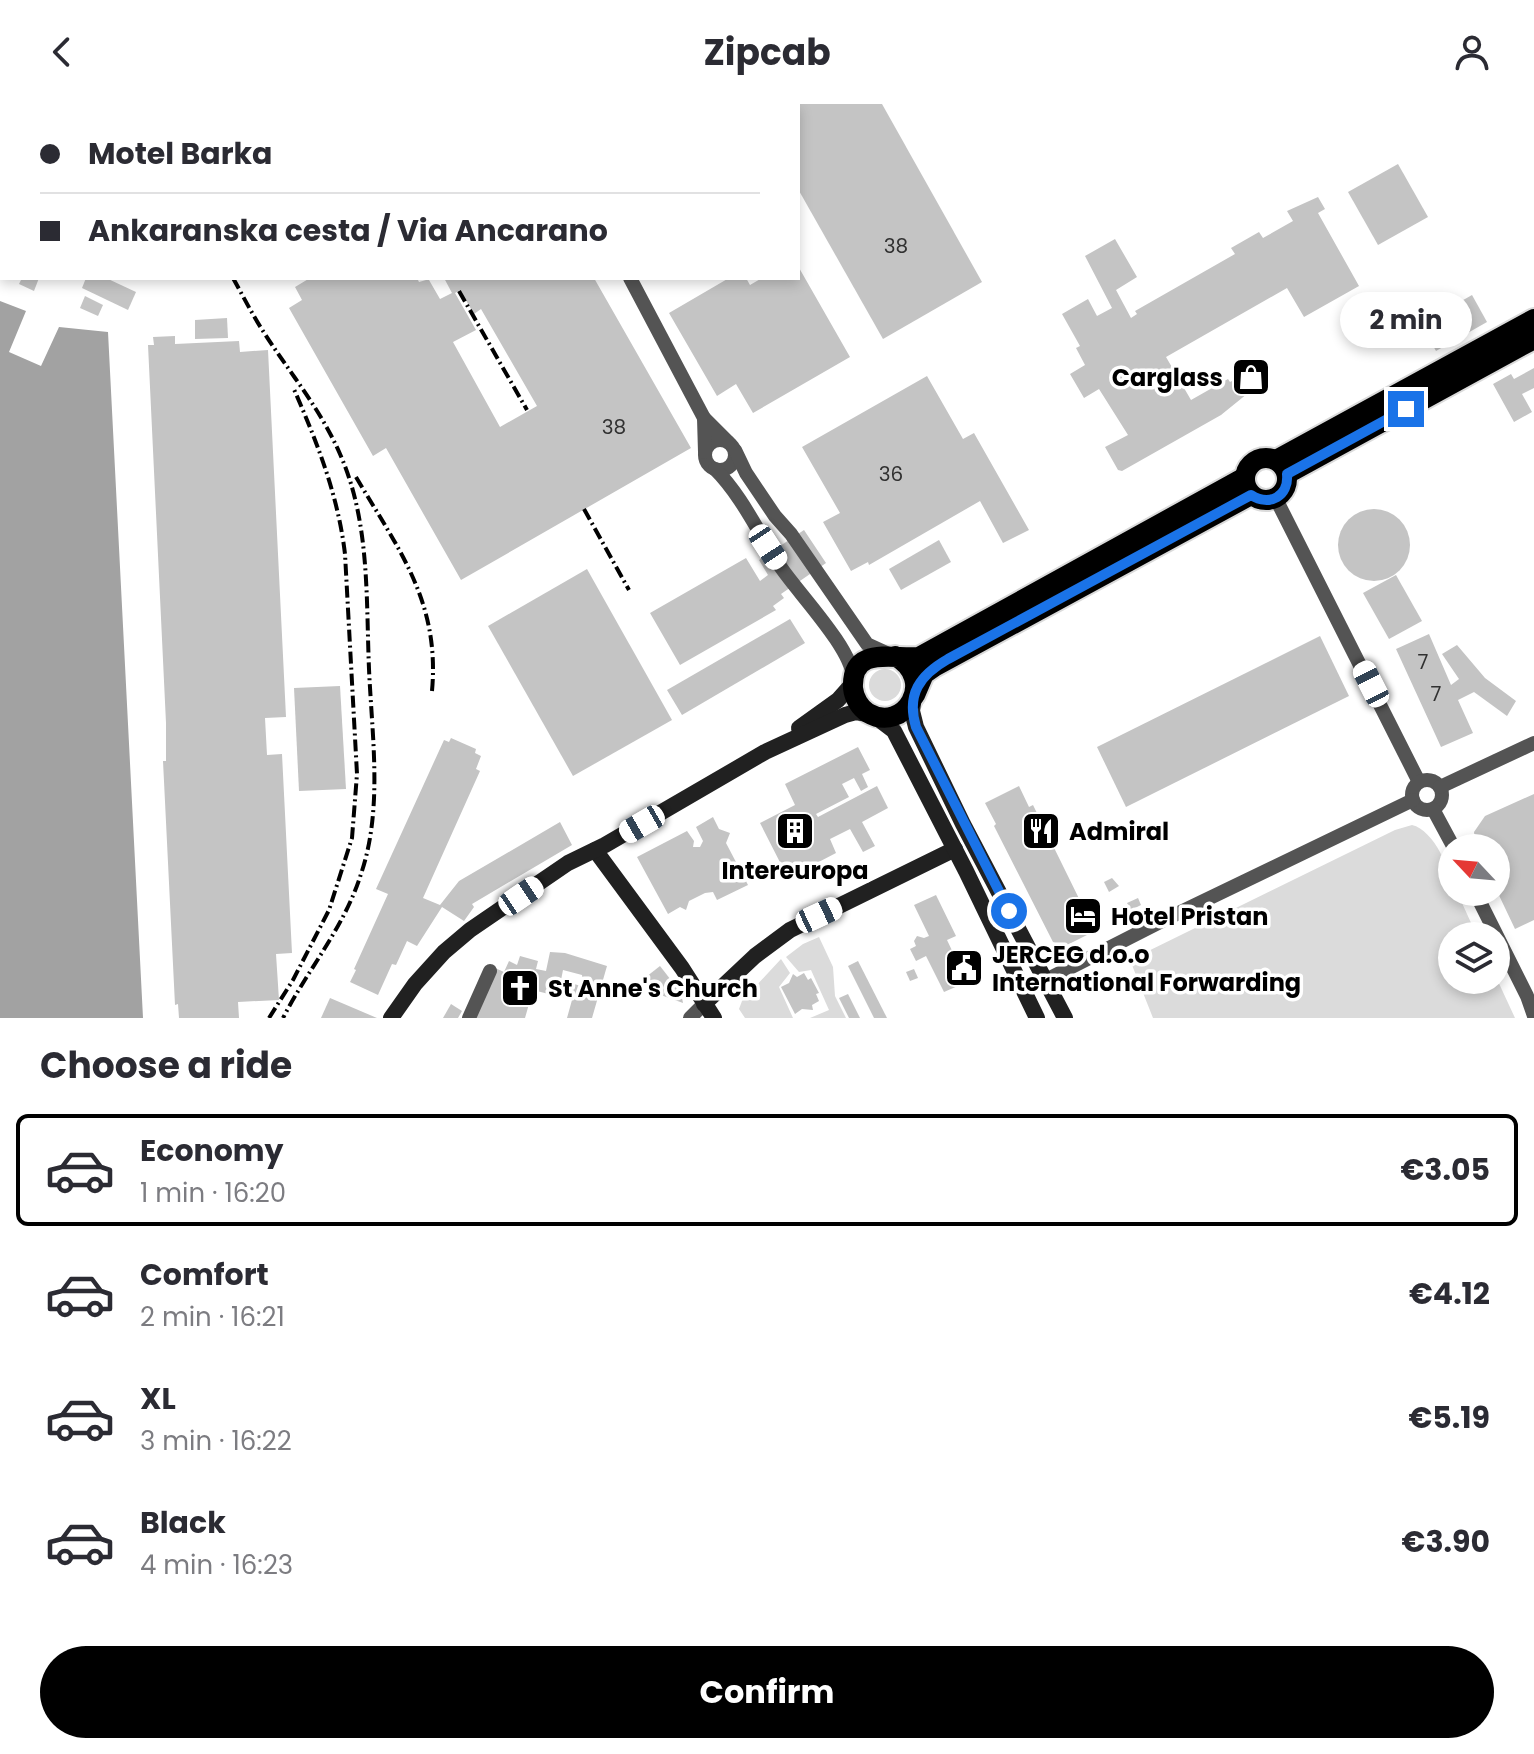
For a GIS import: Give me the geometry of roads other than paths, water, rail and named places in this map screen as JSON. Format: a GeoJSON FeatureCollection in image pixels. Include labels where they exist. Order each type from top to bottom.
{"type":"FeatureCollection","features":[{"type":"Feature","properties":{"kind":"main road"},"geometry":{"type":"LineString","coordinates":[[1282,467],[1534,319]]}},
{"type":"Feature","properties":{"kind":"main road"},"geometry":{"type":"LineString","coordinates":[[1282,467],[1534,339]]}},
{"type":"Feature","properties":{"kind":"main road"},"geometry":{"type":"LineString","coordinates":[[1248,486],[1248,467],[1256,460],[1266,458],[1282,467]]}},
{"type":"Feature","properties":{"kind":"main road"},"geometry":{"type":"LineString","coordinates":[[1248,486],[1266,501],[1276,499],[1285,491],[1282,467]]}},
{"type":"Feature","properties":{"kind":"main road"},"geometry":{"type":"LineString","coordinates":[[1248,486],[934,667],[924,674],[907,708],[898,714],[888,717],[873,715],[860,706],[855,697],[854,682],[859,667],[876,655],[908,658],[926,654],[1248,486]]}},
{"type":"Feature","properties":{"kind":"main road"},"geometry":{"type":"LineString","coordinates":[[895,656],[912,670],[916,680],[915,695]]}},
{"type":"Feature","properties":{"kind":"street"},"geometry":{"type":"LineString","coordinates":[[631,280],[704,418],[732,446],[775,516],[791,534],[867,644],[895,656]]}},
{"type":"Feature","properties":{"kind":"street"},"geometry":{"type":"LineString","coordinates":[[704,418],[707,462],[734,494],[795,587],[811,603],[853,671],[854,682],[838,700],[765,752]]}},
{"type":"Feature","properties":{"kind":"street"},"geometry":{"type":"LineString","coordinates":[[705,453],[714,441],[732,446]]}},
{"type":"Feature","properties":{"kind":"street"},"geometry":{"type":"LineString","coordinates":[[715,469],[724,469],[733,464],[732,446]]}},
{"type":"Feature","properties":{"kind":"street"},"geometry":{"type":"LineString","coordinates":[[1276,499],[1419,782]]}},
{"type":"Feature","properties":{"kind":"street"},"geometry":{"type":"LineString","coordinates":[[915,695],[912,711],[916,727],[1065,1018]]}},
{"type":"Feature","properties":{"kind":"street"},"geometry":{"type":"LineString","coordinates":[[391,1018],[431,965],[470,930],[568,863],[765,752],[856,712],[873,715],[894,731],[1037,1018]]}},
{"type":"Feature","properties":{"kind":"street"},"geometry":{"type":"LineString","coordinates":[[1440,787],[1534,743]]}},
{"type":"Feature","properties":{"kind":"street"},"geometry":{"type":"LineString","coordinates":[[1428,780],[1440,787],[1441,801],[1433,809],[1424,810],[1413,800],[1413,790],[1419,782],[1428,780]]}},
{"type":"Feature","properties":{"kind":"street"},"geometry":{"type":"LineString","coordinates":[[1046,980],[1413,800]]}},
{"type":"Feature","properties":{"kind":"street"},"geometry":{"type":"LineString","coordinates":[[1433,809],[1446,834]]}},
{"type":"Feature","properties":{"kind":"street"},"geometry":{"type":"LineString","coordinates":[[690,1018],[755,956],[790,930],[955,849]]}},
{"type":"Feature","properties":{"kind":"street"},"geometry":{"type":"LineString","coordinates":[[595,850],[682,968],[714,1018]]}},
{"type":"Feature","properties":{"kind":"street"},"geometry":{"type":"LineString","coordinates":[[1482,906],[1534,1016]]}},
{"type":"Feature","properties":{"kind":"street"},"geometry":{"type":"LineString","coordinates":[[469,1018],[490,971]]}},
{"type":"Feature","properties":{"kind":"railway"},"geometry":{"type":"LineString","coordinates":[[234,280],[263,331],[323,421],[340,454],[357,506],[365,560],[374,773],[368,849],[345,912],[283,1018]]}},
{"type":"Feature","properties":{"kind":"railway"},"geometry":{"type":"LineString","coordinates":[[459,291],[527,410]]}},
{"type":"Feature","properties":{"kind":"railway"},"geometry":{"type":"LineString","coordinates":[[269,1018],[293,980],[329,910],[352,838],[357,774],[342,532],[325,469],[293,387]]}},
{"type":"Feature","properties":{"kind":"railway"},"geometry":{"type":"LineString","coordinates":[[356,477],[401,553],[423,603],[433,659],[432,691]]}},
{"type":"Feature","properties":{"kind":"railway"},"geometry":{"type":"LineString","coordinates":[[584,509],[629,590]]}},
{"type":"Feature","properties":{"kind":"place","name":"Carglass"},"geometry":{"type":"Point","coordinates":[1251,377]}},
{"type":"Feature","properties":{"kind":"place","name":"Intereuropa"},"geometry":{"type":"Point","coordinates":[795,831]}},
{"type":"Feature","properties":{"kind":"place","name":"Admiral"},"geometry":{"type":"Point","coordinates":[1041,831]}},
{"type":"Feature","properties":{"kind":"place","name":"Hotel Pristan"},"geometry":{"type":"Point","coordinates":[1083,916]}},
{"type":"Feature","properties":{"kind":"place","name":"JERCEG d.o.o International Forwarding"},"geometry":{"type":"Point","coordinates":[964,968]}},
{"type":"Feature","properties":{"kind":"place","name":"St Anne's Church"},"geometry":{"type":"Point","coordinates":[520,988]}}]}
